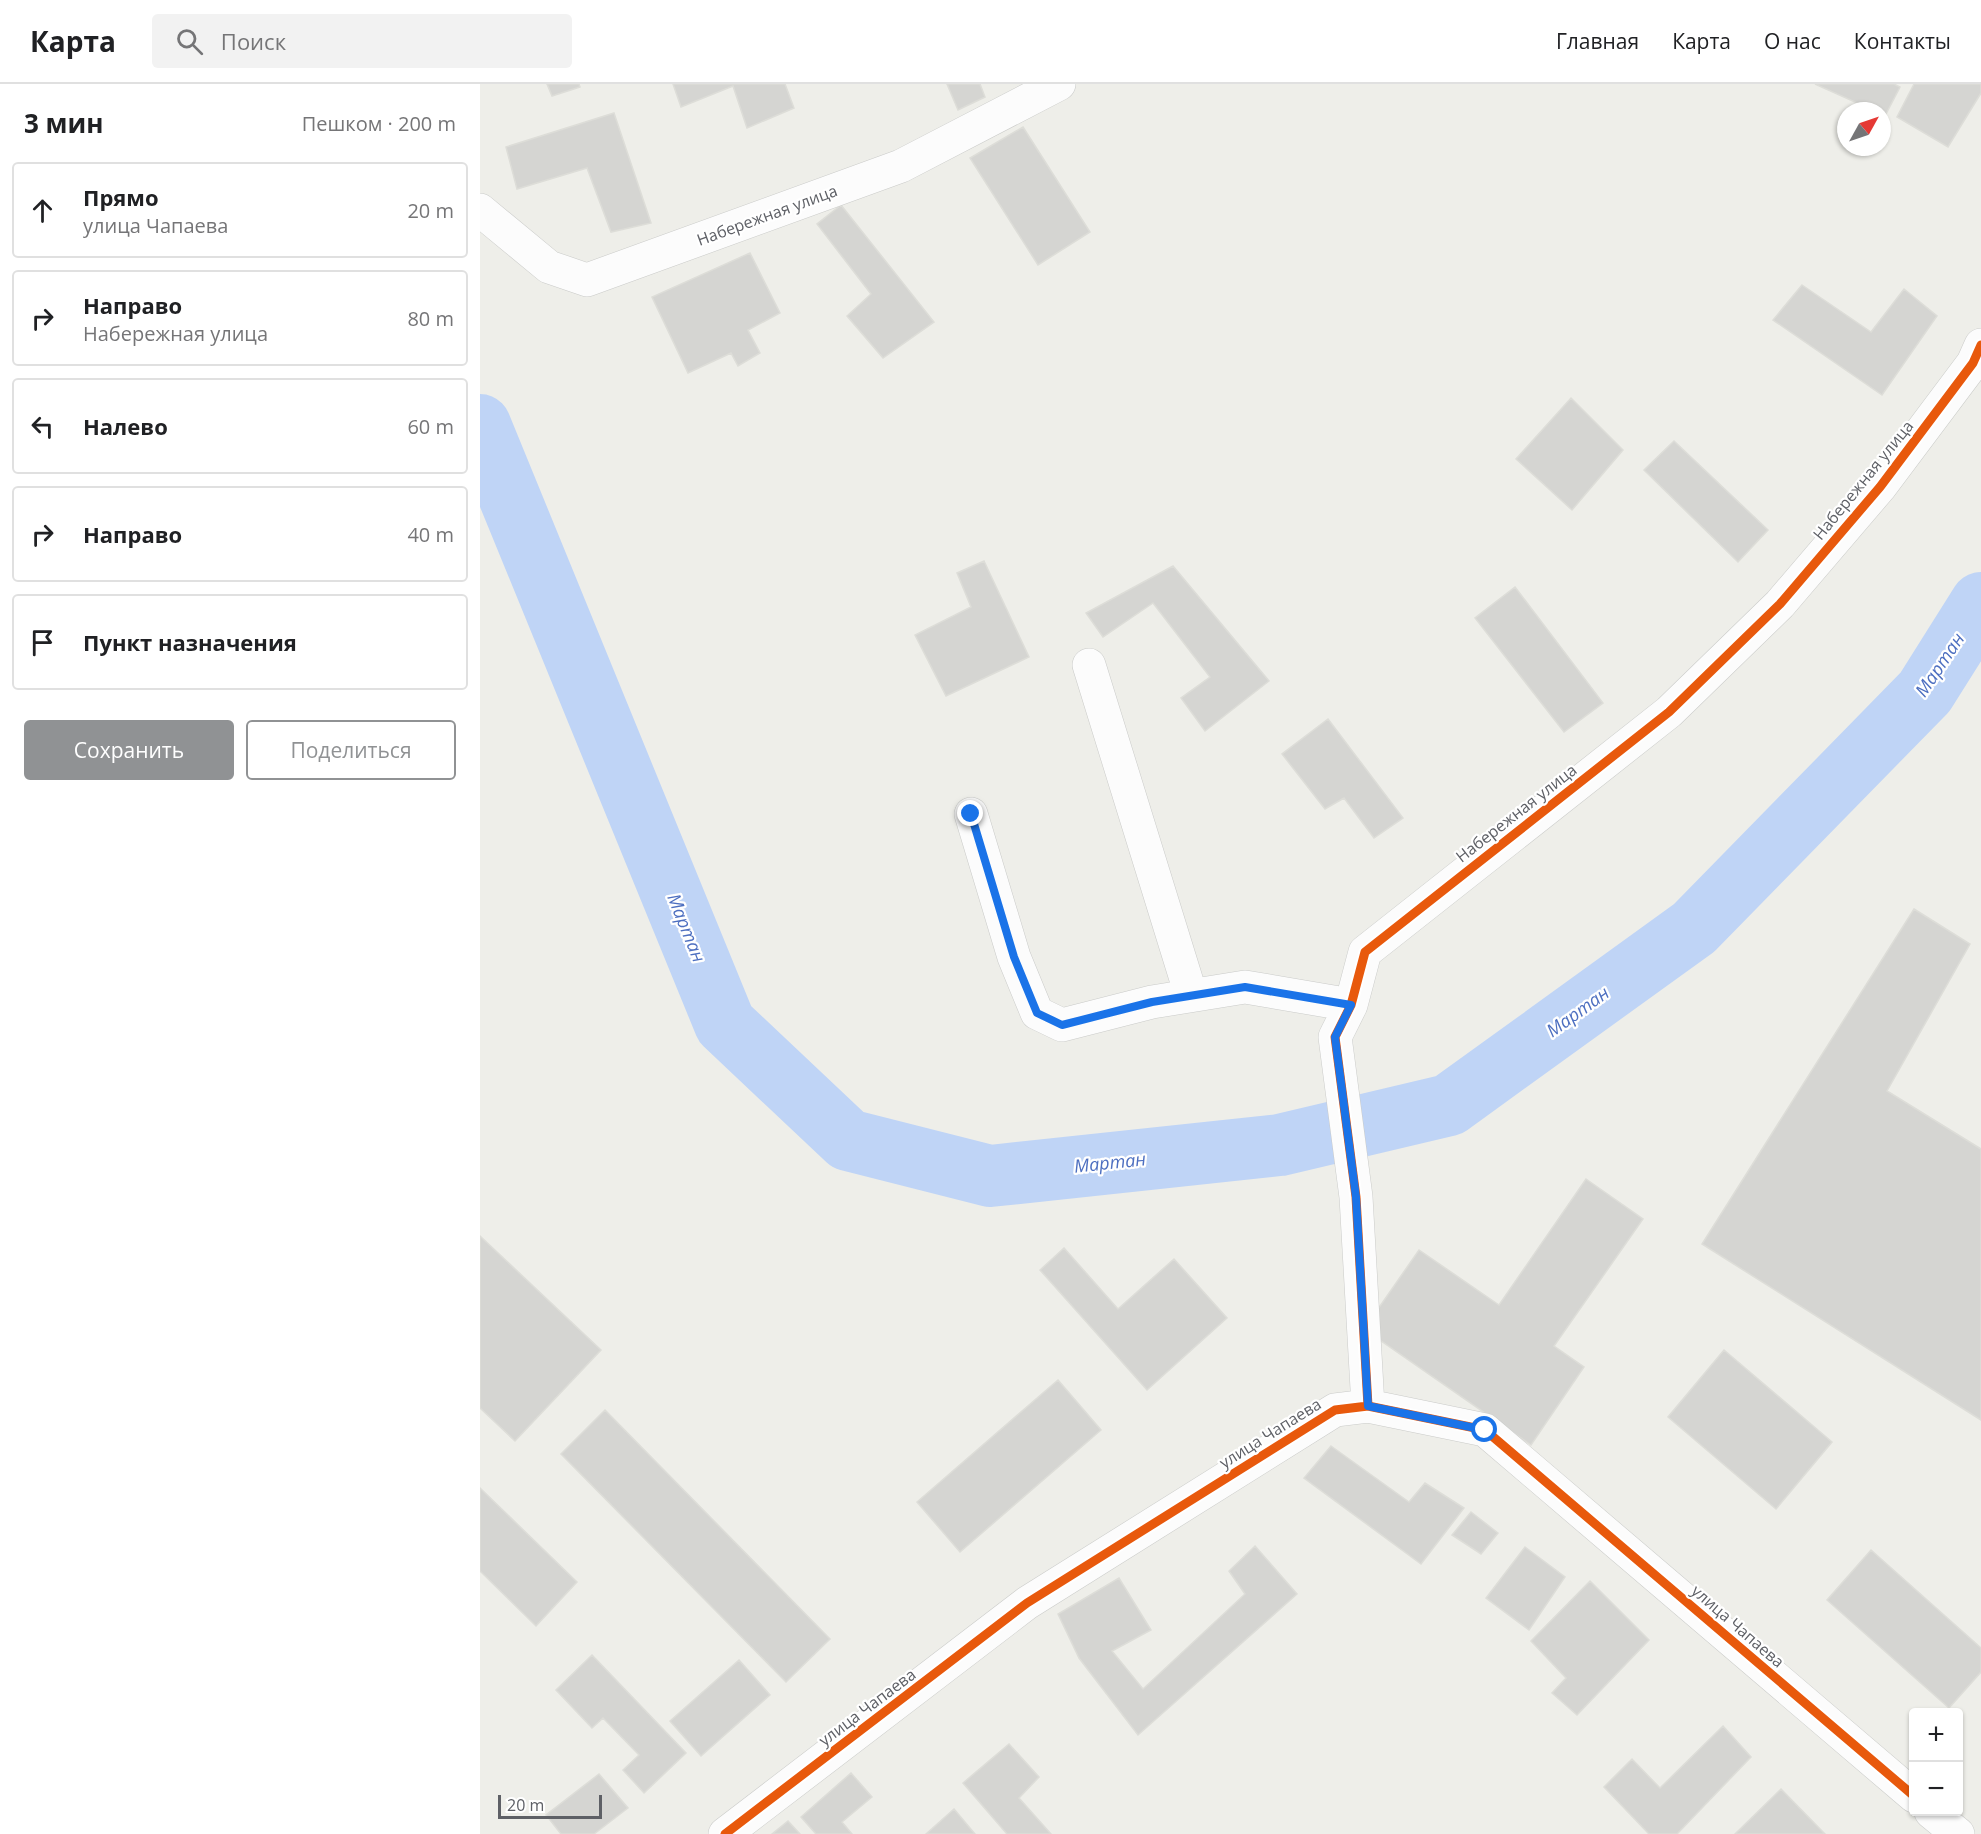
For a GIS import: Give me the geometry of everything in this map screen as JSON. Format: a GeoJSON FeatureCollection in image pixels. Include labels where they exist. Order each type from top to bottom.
{"type":"FeatureCollection","features":[{"type":"Feature","properties":{"kind":"street","name":"Набережная улица"},"geometry":{"type":"LineString","coordinates":[[480,210],[549,267],[587,280],[901,166],[1059,84]]}},
{"type":"Feature","properties":{"kind":"street","name":"Набережная улица"},"geometry":{"type":"LineString","coordinates":[[1368,1406],[1356,1197],[1335,1037],[1351,1005],[1365,952],[1669,712],[1780,604],[1880,487],[1973,363],[1981,345]]}},
{"type":"Feature","properties":{"kind":"street"},"geometry":{"type":"LineString","coordinates":[[1089,665],[1191,996]]}},
{"type":"Feature","properties":{"kind":"street"},"geometry":{"type":"LineString","coordinates":[[971,814],[1014,957],[1037,1013],[1062,1025],[1152,1002],[1245,987],[1351,1005]]}},
{"type":"Feature","properties":{"kind":"street","name":"улица Чапаева"},"geometry":{"type":"LineString","coordinates":[[725,1834],[1027,1603],[1335,1410],[1368,1406],[1485,1430],[1909,1792]]}},
{"type":"Feature","properties":{"kind":"street"},"geometry":{"type":"LineString","coordinates":[[1936,1816],[1958,1834]]}},
{"type":"Feature","properties":{"kind":"building"},"geometry":{"type":"Polygon","coordinates":[[[547,84],[579,84],[580,87],[552,96],[547,84]]]}},
{"type":"Feature","properties":{"kind":"building"},"geometry":{"type":"Polygon","coordinates":[[[673,84],[785,84],[794,108],[747,128],[733,86],[681,107],[673,84]]]}},
{"type":"Feature","properties":{"kind":"building"},"geometry":{"type":"Polygon","coordinates":[[[947,84],[980,84],[985,97],[958,110],[947,84]]]}},
{"type":"Feature","properties":{"kind":"building"},"geometry":{"type":"Polygon","coordinates":[[[1815,84],[1894,84],[1900,87],[1891,104],[1891,102],[1855,102],[1815,84]]]}},
{"type":"Feature","properties":{"kind":"building"},"geometry":{"type":"Polygon","coordinates":[[[1914,84],[1981,84],[1981,93],[1948,147],[1897,117],[1914,84]]]}},
{"type":"Feature","properties":{"kind":"building"},"geometry":{"type":"Polygon","coordinates":[[[614,113],[651,223],[611,232],[587,168],[517,189],[506,147],[614,113]]]}},
{"type":"Feature","properties":{"kind":"building"},"geometry":{"type":"Polygon","coordinates":[[[1023,127],[1090,232],[1038,265],[970,158],[1023,127]]]}},
{"type":"Feature","properties":{"kind":"building"},"geometry":{"type":"Polygon","coordinates":[[[841,205],[934,322],[883,358],[847,316],[871,294],[817,224],[841,205]]]}},
{"type":"Feature","properties":{"kind":"building"},"geometry":{"type":"Polygon","coordinates":[[[750,253],[780,313],[748,330],[760,353],[738,366],[731,353],[688,373],[652,297],[750,253]]]}},
{"type":"Feature","properties":{"kind":"building"},"geometry":{"type":"Polygon","coordinates":[[[1802,285],[1871,332],[1904,289],[1937,316],[1882,395],[1773,320],[1802,285]]]}},
{"type":"Feature","properties":{"kind":"building"},"geometry":{"type":"Polygon","coordinates":[[[1571,398],[1623,450],[1572,510],[1516,459],[1571,398]]]}},
{"type":"Feature","properties":{"kind":"building"},"geometry":{"type":"Polygon","coordinates":[[[1674,441],[1768,530],[1738,562],[1644,470],[1674,441]]]}},
{"type":"Feature","properties":{"kind":"building"},"geometry":{"type":"Polygon","coordinates":[[[984,561],[1029,657],[946,696],[915,635],[971,607],[957,573],[984,561]]]}},
{"type":"Feature","properties":{"kind":"building"},"geometry":{"type":"Polygon","coordinates":[[[1173,566],[1269,681],[1205,731],[1181,698],[1210,677],[1153,603],[1103,637],[1086,613],[1173,566]]]}},
{"type":"Feature","properties":{"kind":"building"},"geometry":{"type":"Polygon","coordinates":[[[1515,587],[1603,703],[1564,732],[1475,618],[1515,587]]]}},
{"type":"Feature","properties":{"kind":"building"},"geometry":{"type":"Polygon","coordinates":[[[1328,719],[1403,818],[1374,838],[1344,798],[1325,809],[1282,754],[1328,719]]]}},
{"type":"Feature","properties":{"kind":"building"},"geometry":{"type":"Polygon","coordinates":[[[1914,909],[1970,944],[1887,1091],[1981,1149],[1981,1420],[1702,1244],[1914,909]]]}},
{"type":"Feature","properties":{"kind":"building"},"geometry":{"type":"Polygon","coordinates":[[[1586,1179],[1643,1219],[1554,1346],[1584,1367],[1531,1445],[1364,1329],[1419,1250],[1499,1305],[1586,1179]]]}},
{"type":"Feature","properties":{"kind":"building"},"geometry":{"type":"Polygon","coordinates":[[[480,1236],[601,1350],[515,1441],[480,1408],[480,1236]]]}},
{"type":"Feature","properties":{"kind":"building"},"geometry":{"type":"Polygon","coordinates":[[[1064,1248],[1118,1309],[1174,1259],[1227,1318],[1147,1390],[1040,1270],[1064,1248]]]}},
{"type":"Feature","properties":{"kind":"building"},"geometry":{"type":"Polygon","coordinates":[[[1724,1350],[1832,1442],[1776,1509],[1668,1417],[1724,1350]]]}},
{"type":"Feature","properties":{"kind":"building"},"geometry":{"type":"Polygon","coordinates":[[[1058,1380],[1101,1430],[960,1552],[917,1502],[1058,1380]]]}},
{"type":"Feature","properties":{"kind":"building"},"geometry":{"type":"Polygon","coordinates":[[[605,1410],[830,1639],[786,1682],[561,1454],[605,1410]]]}},
{"type":"Feature","properties":{"kind":"building"},"geometry":{"type":"Polygon","coordinates":[[[1331,1446],[1409,1502],[1425,1483],[1464,1508],[1421,1564],[1304,1478],[1331,1446]]]}},
{"type":"Feature","properties":{"kind":"building"},"geometry":{"type":"Polygon","coordinates":[[[480,1488],[577,1582],[536,1626],[480,1571],[480,1488]]]}},
{"type":"Feature","properties":{"kind":"building"},"geometry":{"type":"Polygon","coordinates":[[[1471,1512],[1498,1533],[1481,1554],[1452,1535],[1471,1512]]]}},
{"type":"Feature","properties":{"kind":"building"},"geometry":{"type":"Polygon","coordinates":[[[1255,1546],[1297,1594],[1138,1735],[1079,1658],[1058,1614],[1119,1578],[1151,1630],[1112,1651],[1143,1689],[1245,1594],[1229,1571],[1255,1546]]]}},
{"type":"Feature","properties":{"kind":"building"},"geometry":{"type":"Polygon","coordinates":[[[1525,1547],[1565,1577],[1529,1630],[1486,1598],[1525,1547]]]}},
{"type":"Feature","properties":{"kind":"building"},"geometry":{"type":"Polygon","coordinates":[[[1871,1550],[1981,1648],[1981,1672],[1949,1708],[1827,1600],[1871,1550]]]}},
{"type":"Feature","properties":{"kind":"building"},"geometry":{"type":"Polygon","coordinates":[[[1590,1581],[1649,1640],[1577,1715],[1552,1693],[1566,1678],[1531,1641],[1590,1581]]]}},
{"type":"Feature","properties":{"kind":"building"},"geometry":{"type":"Polygon","coordinates":[[[592,1655],[686,1753],[644,1793],[623,1770],[639,1755],[603,1718],[592,1728],[556,1690],[592,1655]]]}},
{"type":"Feature","properties":{"kind":"building"},"geometry":{"type":"Polygon","coordinates":[[[739,1660],[770,1695],[701,1756],[670,1721],[739,1660]]]}},
{"type":"Feature","properties":{"kind":"building"},"geometry":{"type":"Polygon","coordinates":[[[1723,1726],[1751,1757],[1677,1834],[1649,1834],[1604,1787],[1632,1759],[1660,1788],[1723,1726]]]}},
{"type":"Feature","properties":{"kind":"building"},"geometry":{"type":"Polygon","coordinates":[[[1009,1744],[1039,1777],[1019,1798],[1051,1834],[1007,1834],[963,1783],[1009,1744]]]}},
{"type":"Feature","properties":{"kind":"building"},"geometry":{"type":"Polygon","coordinates":[[[851,1773],[872,1797],[842,1822],[852,1834],[816,1834],[801,1817],[851,1773]]]}},
{"type":"Feature","properties":{"kind":"building"},"geometry":{"type":"Polygon","coordinates":[[[599,1774],[628,1808],[594,1834],[561,1834],[546,1815],[599,1774]]]}},
{"type":"Feature","properties":{"kind":"building"},"geometry":{"type":"Polygon","coordinates":[[[1781,1789],[1825,1834],[1735,1834],[1781,1789]]]}},
{"type":"Feature","properties":{"kind":"building"},"geometry":{"type":"Polygon","coordinates":[[[954,1809],[975,1834],[926,1834],[954,1809]]]}},
{"type":"Feature","properties":{"kind":"building"},"geometry":{"type":"Polygon","coordinates":[[[788,1821],[800,1834],[772,1834],[788,1821]]]}},
{"type":"Feature","properties":{"kind":"waterway","name":"Мартан"},"geometry":{"type":"LineString","coordinates":[[480,425],[725,1024],[848,1140],[990,1176],[1280,1145],[1449,1105],[1694,928],[1925,692],[1981,603]]}},
{"type":"Feature","properties":{"kind":"cycle path"},"geometry":{"type":"LineString","coordinates":[[1368,1406],[1356,1197],[1335,1037],[1351,1005],[1365,952],[1669,712],[1780,604],[1880,487],[1973,363],[1981,345]]}},
{"type":"Feature","properties":{"kind":"cycle path"},"geometry":{"type":"LineString","coordinates":[[725,1834],[1027,1603],[1335,1410],[1368,1406],[1485,1430],[1909,1792]]}},
{"type":"Feature","properties":{"kind":"route"},"geometry":{"type":"LineString","coordinates":[[971,814],[1014,957],[1037,1013],[1062,1025],[1152,1002],[1245,987],[1351,1005],[1335,1037],[1356,1197],[1368,1406],[1485,1430]]}}]}
